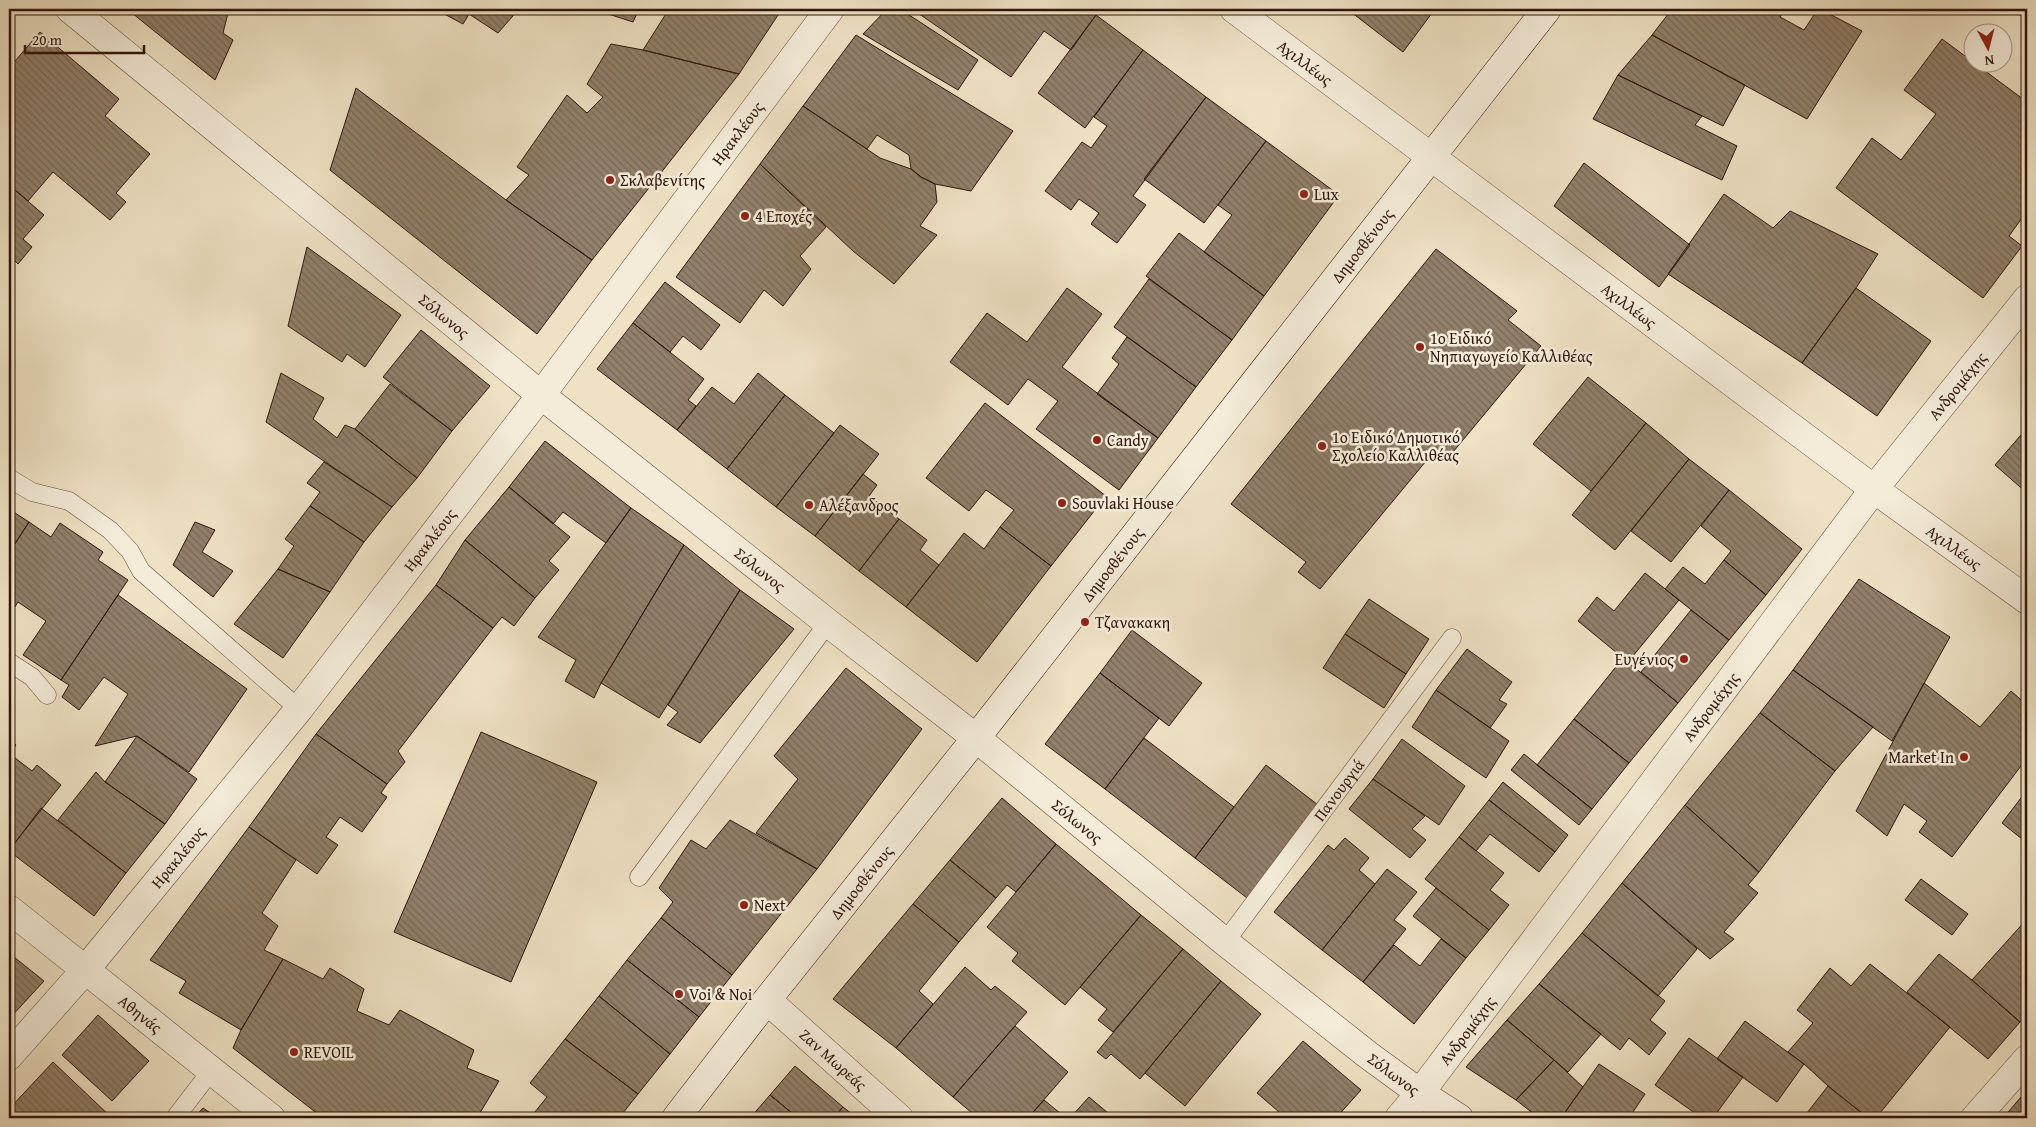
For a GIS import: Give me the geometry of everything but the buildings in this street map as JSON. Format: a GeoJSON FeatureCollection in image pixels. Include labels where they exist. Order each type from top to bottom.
{"type":"FeatureCollection","features":[{"type":"Feature","properties":{"kind":"street","name":"Σόλωνος"},"geometry":{"type":"LineString","coordinates":[[70,9],[540,395],[976,738],[1225,942],[1368,1055],[1420,1093],[1459,1118]]}},
{"type":"Feature","properties":{"kind":"street","name":"Ηρακλέους"},"geometry":{"type":"LineString","coordinates":[[9,1056],[86,969],[299,709],[540,395],[830,9]]}},
{"type":"Feature","properties":{"kind":"street","name":"Αχιλλέως"},"geometry":{"type":"LineString","coordinates":[[1234,9],[1874,489],[2027,600]]}},
{"type":"Feature","properties":{"kind":"street","name":"Δημοσθένους"},"geometry":{"type":"LineString","coordinates":[[676,1118],[1547,9]]}},
{"type":"Feature","properties":{"kind":"street","name":"Ανδρομάχης"},"geometry":{"type":"LineString","coordinates":[[1399,1118],[1420,1093],[1874,489],[2027,299]]}},
{"type":"Feature","properties":{"kind":"street","name":"Αθηνάς"},"geometry":{"type":"LineString","coordinates":[[9,908],[271,1118]]}},
{"type":"Feature","properties":{"kind":"street","name":"Ζαν Μωρεάς"},"geometry":{"type":"LineString","coordinates":[[767,1000],[900,1118]]}},
{"type":"Feature","properties":{"kind":"street"},"geometry":{"type":"LineString","coordinates":[[1975,1118],[2027,1059]]}},
{"type":"Feature","properties":{"kind":"lane"},"geometry":{"type":"LineString","coordinates":[[9,478],[32,492],[69,501],[110,530],[130,551],[141,571],[299,709]]}},
{"type":"Feature","properties":{"kind":"lane"},"geometry":{"type":"LineString","coordinates":[[639,877],[828,623]]}},
{"type":"Feature","properties":{"kind":"lane","name":"Πανουργιά"},"geometry":{"type":"LineString","coordinates":[[1225,942],[1452,638]]}},
{"type":"Feature","properties":{"kind":"lane"},"geometry":{"type":"LineString","coordinates":[[9,662],[32,677],[47,695]]}},
{"type":"Feature","properties":{"kind":"lane"},"geometry":{"type":"LineString","coordinates":[[175,1118],[211,1071]]}},
{"type":"Feature","properties":{"kind":"place","name":"Σκλαβενίτης"},"geometry":{"type":"Point","coordinates":[610,180]}},
{"type":"Feature","properties":{"kind":"place","name":"Lux"},"geometry":{"type":"Point","coordinates":[1304,194]}},
{"type":"Feature","properties":{"kind":"place","name":"4 Εποχές"},"geometry":{"type":"Point","coordinates":[745,216]}},
{"type":"Feature","properties":{"kind":"place","name":"1ο Ειδικό Νηπιαγωγείο Καλλιθέας"},"geometry":{"type":"Point","coordinates":[1420,347]}},
{"type":"Feature","properties":{"kind":"place","name":"Candy"},"geometry":{"type":"Point","coordinates":[1097,440]}},
{"type":"Feature","properties":{"kind":"place","name":"1ο Ειδικό Δημοτικό Σχολείο Καλλιθέας"},"geometry":{"type":"Point","coordinates":[1322,446]}},
{"type":"Feature","properties":{"kind":"place","name":"Souvlaki House"},"geometry":{"type":"Point","coordinates":[1062,503]}},
{"type":"Feature","properties":{"kind":"place","name":"Αλέξανδρος"},"geometry":{"type":"Point","coordinates":[809,505]}},
{"type":"Feature","properties":{"kind":"place","name":"Τζανακακη"},"geometry":{"type":"Point","coordinates":[1085,622]}},
{"type":"Feature","properties":{"kind":"place","name":"Ευγένιος"},"geometry":{"type":"Point","coordinates":[1684,659]}},
{"type":"Feature","properties":{"kind":"place","name":"Market In"},"geometry":{"type":"Point","coordinates":[1964,757]}},
{"type":"Feature","properties":{"kind":"place","name":"Next"},"geometry":{"type":"Point","coordinates":[744,905]}},
{"type":"Feature","properties":{"kind":"place","name":"Voi & Noi"},"geometry":{"type":"Point","coordinates":[679,994]}},
{"type":"Feature","properties":{"kind":"place","name":"REVOIL"},"geometry":{"type":"Point","coordinates":[294,1052]}}]}
